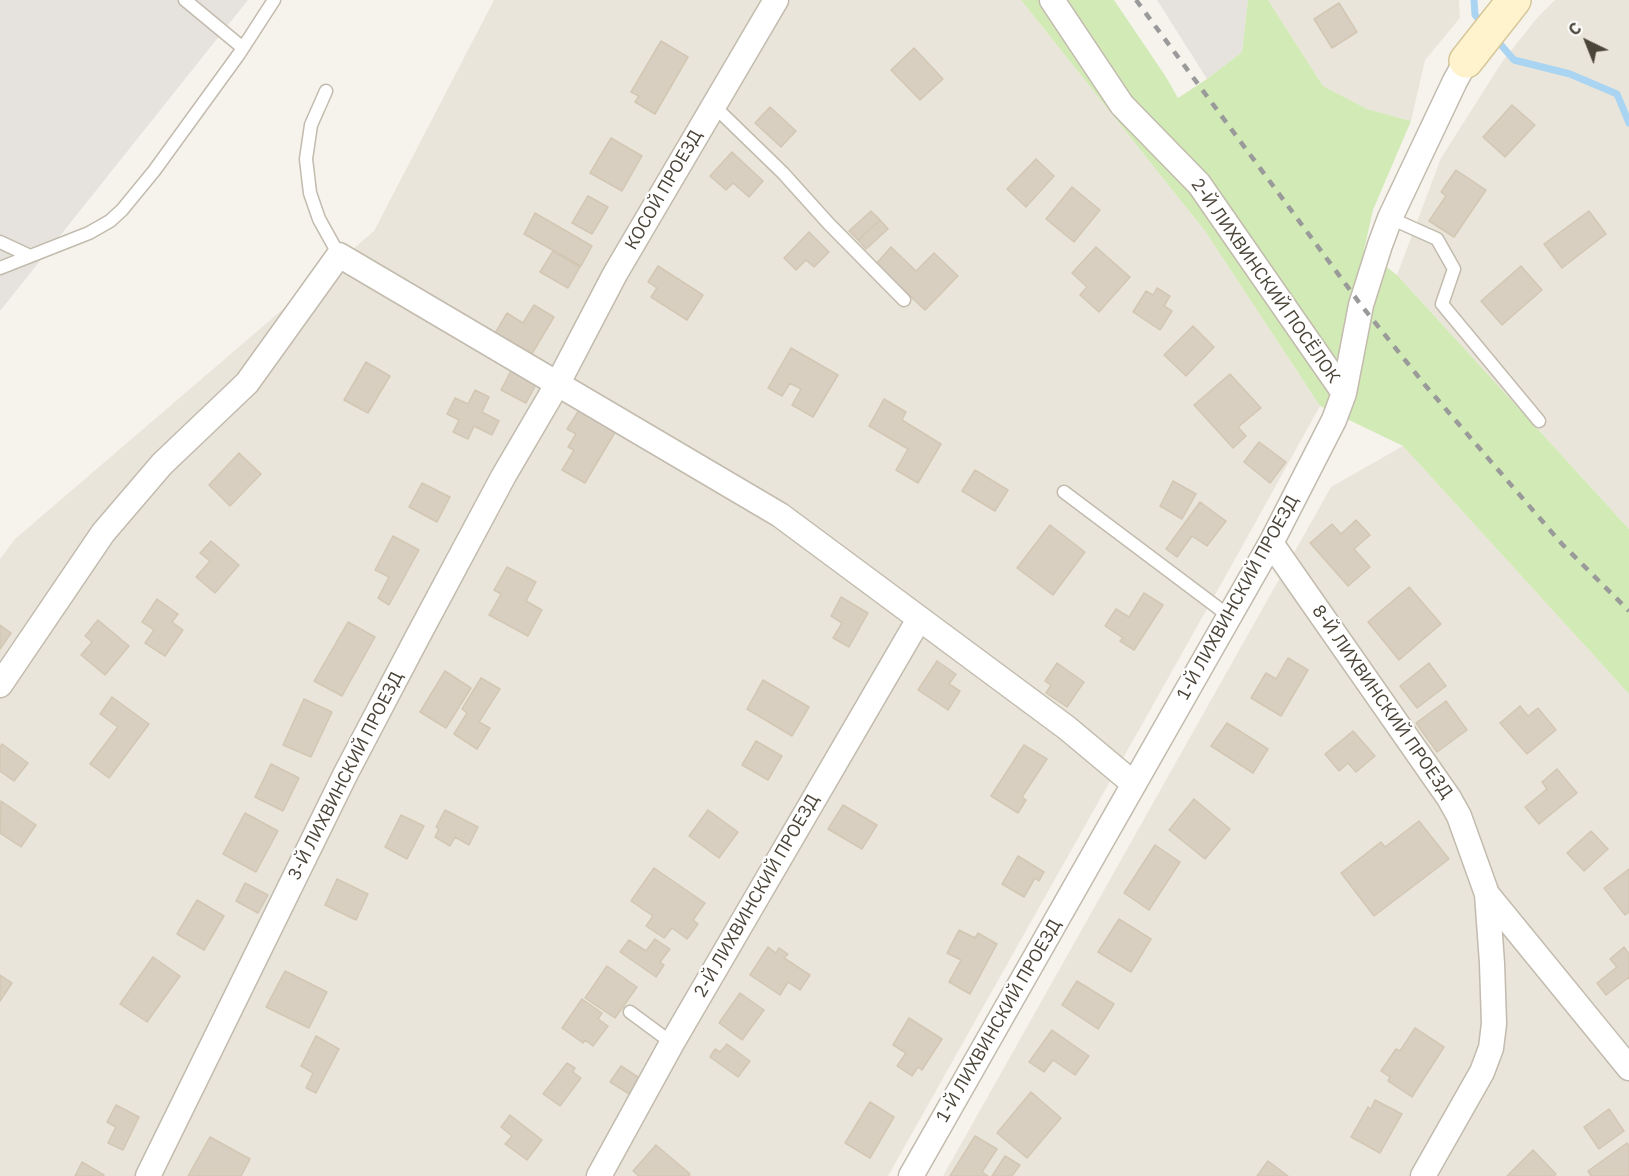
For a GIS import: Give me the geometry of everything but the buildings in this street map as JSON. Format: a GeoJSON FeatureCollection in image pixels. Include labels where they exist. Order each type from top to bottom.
{"type":"FeatureCollection","features":[{"type":"Feature","properties":{"kind":"street","name":"КОСОЙ ПРОЕЗД"},"geometry":{"type":"LineString","coordinates":[[558,383],[615,274],[776,0]]}},
{"type":"Feature","properties":{"kind":"street","name":"2-Й ЛИХВИНСКИЙ ПОСЁЛОК"},"geometry":{"type":"LineString","coordinates":[[1052,0],[1122,105],[1199,184],[1344,393]]}},
{"type":"Feature","properties":{"kind":"street","name":"1-Й ЛИХВИНСКИЙ ПРОЕЗД"},"geometry":{"type":"LineString","coordinates":[[910,1176],[1271,543],[1334,420],[1344,393],[1361,305],[1390,218],[1455,81],[1466,62],[1512,2]]}},
{"type":"Feature","properties":{"kind":"street"},"geometry":{"type":"LineString","coordinates":[[0,685],[103,533],[162,464],[247,383],[339,255],[780,515],[1067,728],[1134,784]]}},
{"type":"Feature","properties":{"kind":"street","name":"3-Й ЛИХВИНСКИЙ ПРОЕЗД"},"geometry":{"type":"LineString","coordinates":[[148,1176],[346,773],[503,477],[558,383]]}},
{"type":"Feature","properties":{"kind":"street","name":"8-Й ЛИХВИНСКИЙ ПРОЕЗД"},"geometry":{"type":"LineString","coordinates":[[1271,543],[1449,798],[1459,816],[1487,894],[1629,1068]]}},
{"type":"Feature","properties":{"kind":"street","name":"2-Й ЛИХВИНСКИЙ ПРОЕЗД"},"geometry":{"type":"LineString","coordinates":[[599,1176],[672,1043],[919,619]]}},
{"type":"Feature","properties":{"kind":"street"},"geometry":{"type":"LineString","coordinates":[[1423,1176],[1482,1072],[1491,1048],[1494,1024],[1487,894]]}},
{"type":"Feature","properties":{"kind":"lane"},"geometry":{"type":"LineString","coordinates":[[185,0],[243,48]]}},
{"type":"Feature","properties":{"kind":"lane"},"geometry":{"type":"LineString","coordinates":[[0,268],[89,233],[122,210],[154,171],[243,48],[274,0]]}},
{"type":"Feature","properties":{"kind":"lane"},"geometry":{"type":"LineString","coordinates":[[326,91],[311,125],[306,159],[310,193],[319,219],[339,255]]}},
{"type":"Feature","properties":{"kind":"lane"},"geometry":{"type":"LineString","coordinates":[[714,106],[783,173],[829,224],[904,300]]}},
{"type":"Feature","properties":{"kind":"lane"},"geometry":{"type":"LineString","coordinates":[[1390,218],[1437,239],[1454,269],[1442,304],[1539,421]]}},
{"type":"Feature","properties":{"kind":"lane"},"geometry":{"type":"LineString","coordinates":[[0,242],[30,256]]}},
{"type":"Feature","properties":{"kind":"lane"},"geometry":{"type":"LineString","coordinates":[[1064,492],[1229,616]]}},
{"type":"Feature","properties":{"kind":"lane"},"geometry":{"type":"LineString","coordinates":[[630,1012],[672,1043]]}},
{"type":"Feature","properties":{"kind":"shaded area"},"geometry":{"type":"Polygon","coordinates":[[[0,0],[248,0],[0,311],[0,0]]]}},
{"type":"Feature","properties":{"kind":"shaded area"},"geometry":{"type":"Polygon","coordinates":[[[494,0],[1021,0],[1205,231],[1320,406],[888,1176],[0,1176],[0,559],[15,539],[374,231],[494,0]]]}},
{"type":"Feature","properties":{"kind":"shaded area"},"geometry":{"type":"Polygon","coordinates":[[[1157,0],[1248,0],[1242,52],[1207,79],[1157,0]]]}},
{"type":"Feature","properties":{"kind":"shaded area"},"geometry":{"type":"Polygon","coordinates":[[[1268,0],[1459,0],[1460,18],[1425,60],[1411,121],[1367,109],[1323,86],[1268,0]]]}},
{"type":"Feature","properties":{"kind":"shaded area"},"geometry":{"type":"Polygon","coordinates":[[[1555,0],[1629,0],[1629,529],[1397,275],[1441,158],[1502,62],[1537,18],[1555,0]]]}},
{"type":"Feature","properties":{"kind":"shaded area"},"geometry":{"type":"Polygon","coordinates":[[[1403,446],[1629,694],[1629,1176],[943,1176],[1331,487],[1403,446]]]}},
{"type":"Feature","properties":{"kind":"green space"},"geometry":{"type":"Polygon","coordinates":[[[1021,0],[1114,0],[1178,98],[1242,52],[1248,0],[1268,0],[1323,86],[1367,109],[1411,121],[1373,210],[1364,250],[1397,275],[1629,529],[1629,694],[1403,446],[1320,406],[1205,231],[1021,0]]]}},
{"type":"Feature","properties":{"kind":"waterway"},"geometry":{"type":"LineString","coordinates":[[1474,0],[1475,15],[1484,25]]}},
{"type":"Feature","properties":{"kind":"waterway"},"geometry":{"type":"LineString","coordinates":[[1495,38],[1514,60],[1570,74],[1617,94],[1629,123]]}},
{"type":"Feature","properties":{"kind":"railway"},"geometry":{"type":"LineString","coordinates":[[1136,0],[1361,305],[1425,385],[1562,544],[1629,611]]}}]}
